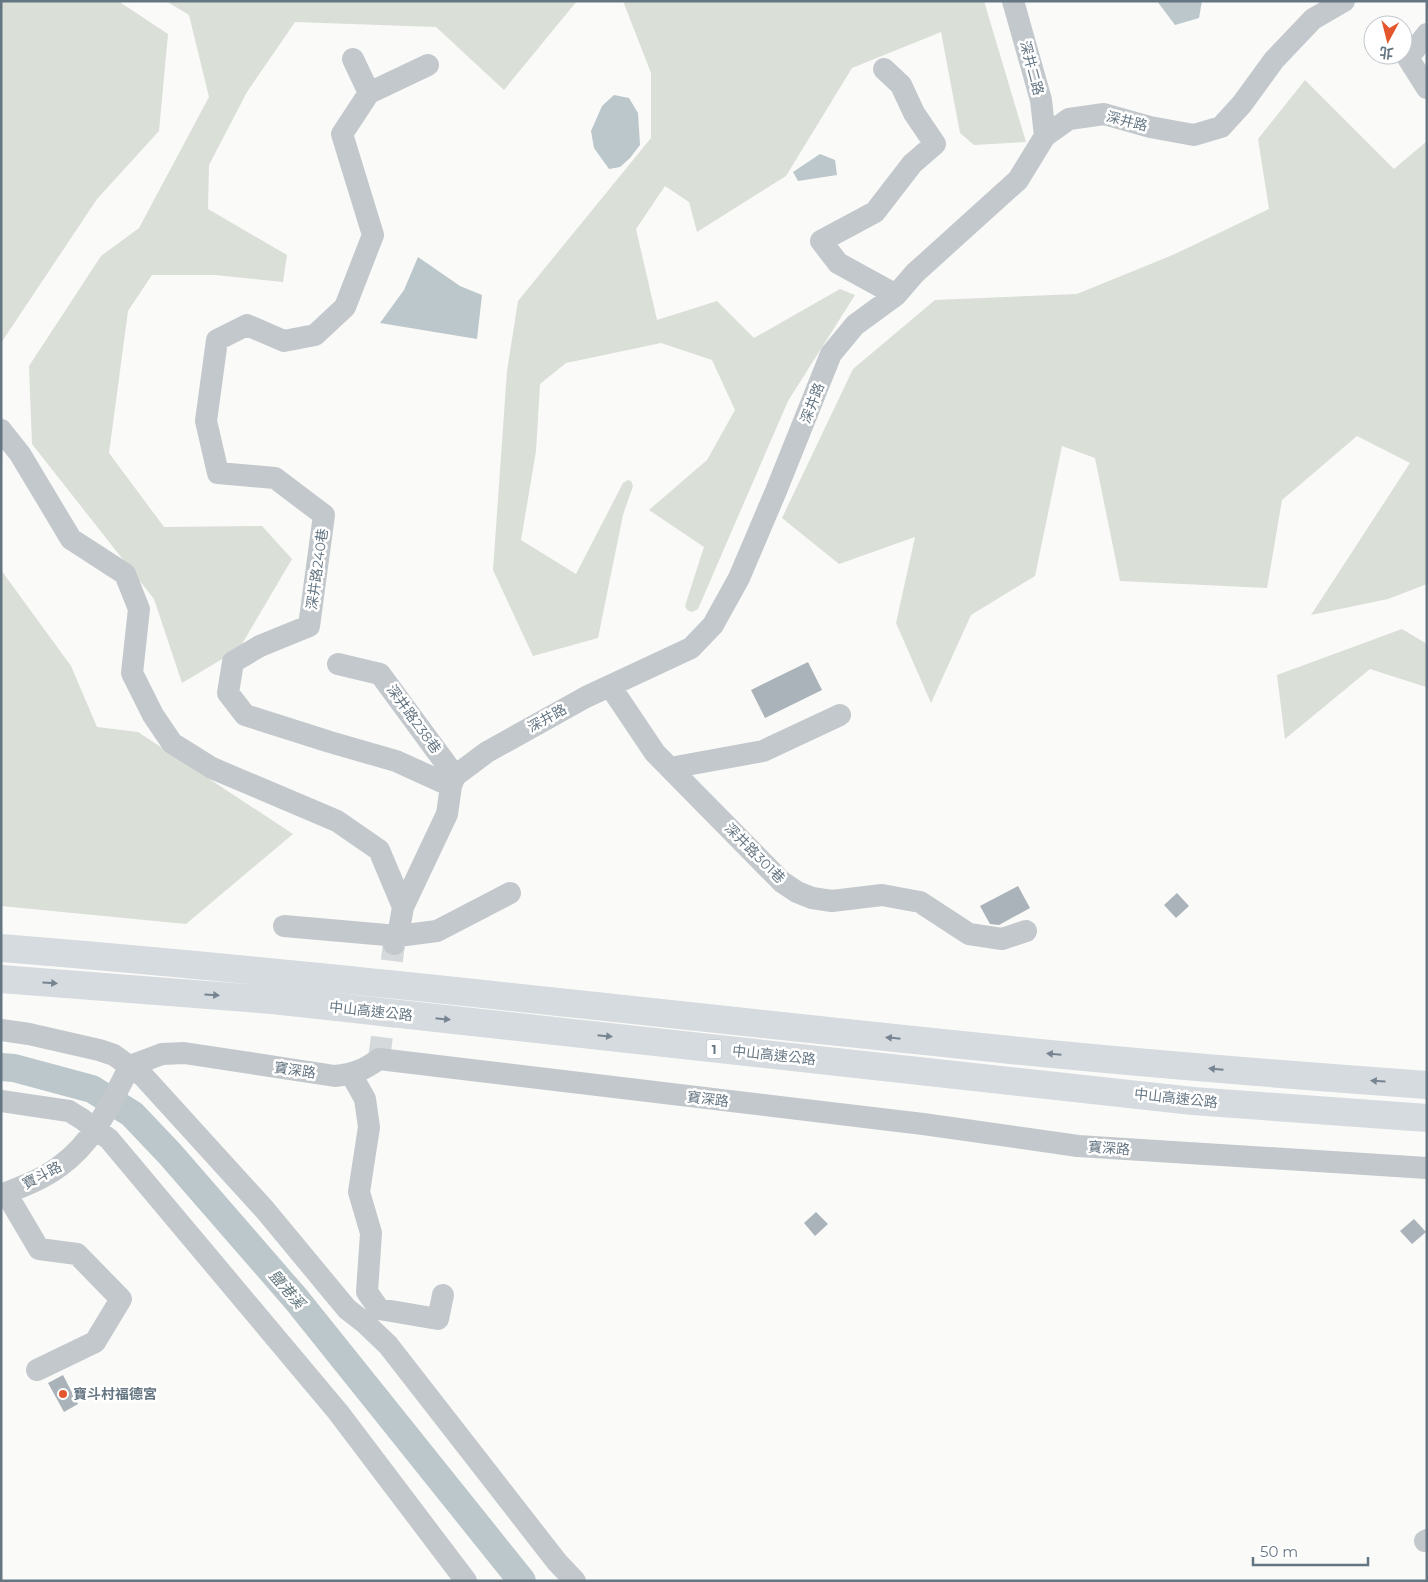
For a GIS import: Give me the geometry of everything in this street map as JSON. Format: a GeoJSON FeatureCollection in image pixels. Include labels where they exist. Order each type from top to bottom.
{"type":"FeatureCollection","features":[{"type":"Feature","properties":{"kind":"highway","name":"中山高速公路"},"geometry":{"type":"LineString","coordinates":[[1,948],[235,969],[1014,1051],[1262,1073],[1427,1084]]}},
{"type":"Feature","properties":{"kind":"highway","name":"中山高速公路"},"geometry":{"type":"LineString","coordinates":[[1,979],[272,1000],[1183,1100],[1427,1118]]}},
{"type":"Feature","properties":{"kind":"street","name":"深井二路"},"geometry":{"type":"LineString","coordinates":[[1013,1],[1041,100],[1045,136]]}},
{"type":"Feature","properties":{"kind":"street","name":"深井路"},"geometry":{"type":"LineString","coordinates":[[453,781],[487,752],[586,697],[691,648],[713,625],[743,570],[831,354],[855,325],[896,295],[915,273],[1018,180],[1045,136],[1069,119],[1104,114],[1150,128],[1194,135],[1222,127],[1242,104],[1274,60],[1313,19],[1333,5]]}},
{"type":"Feature","properties":{"kind":"street"},"geometry":{"type":"LineString","coordinates":[[1427,34],[1408,58],[1427,88]]}},
{"type":"Feature","properties":{"kind":"street"},"geometry":{"type":"LineString","coordinates":[[353,59],[369,93],[428,66]]}},
{"type":"Feature","properties":{"kind":"street"},"geometry":{"type":"LineString","coordinates":[[884,69],[901,85],[914,112],[935,144],[912,164],[875,212],[821,241],[838,263],[896,295]]}},
{"type":"Feature","properties":{"kind":"street","name":"深井路240巷"},"geometry":{"type":"LineString","coordinates":[[369,93],[342,134],[373,235],[345,307],[315,335],[284,341],[248,325],[217,340],[206,422],[218,473],[275,478],[324,516],[309,626],[260,646],[233,662],[228,693],[245,715],[396,761],[453,781]]}},
{"type":"Feature","properties":{"kind":"street"},"geometry":{"type":"LineString","coordinates":[[1,430],[20,454],[71,539],[125,574],[139,609],[132,672],[153,715],[172,743],[212,768],[337,821],[379,850],[403,907]]}},
{"type":"Feature","properties":{"kind":"street","name":"深井路238巷"},"geometry":{"type":"LineString","coordinates":[[338,664],[380,674],[453,781]]}},
{"type":"Feature","properties":{"kind":"street","name":"深井路301巷"},"geometry":{"type":"LineString","coordinates":[[610,686],[655,753],[782,882],[797,892],[812,898],[832,901],[882,895],[920,902],[969,934],[1002,939],[1026,930]]}},
{"type":"Feature","properties":{"kind":"street"},"geometry":{"type":"LineString","coordinates":[[670,768],[763,751],[840,715]]}},
{"type":"Feature","properties":{"kind":"street"},"geometry":{"type":"LineString","coordinates":[[396,940],[403,907],[447,814],[453,781]]}},
{"type":"Feature","properties":{"kind":"street"},"geometry":{"type":"LineString","coordinates":[[284,926],[396,940],[437,932],[510,893]]}},
{"type":"Feature","properties":{"kind":"street"},"geometry":{"type":"LineString","coordinates":[[1,1030],[29,1034],[99,1050],[114,1055],[144,1077],[186,1121],[264,1210],[347,1309],[388,1345],[557,1562],[574,1581]]}},
{"type":"Feature","properties":{"kind":"street","name":"寶深路"},"geometry":{"type":"LineString","coordinates":[[130,1066],[154,1056],[174,1053],[335,1076],[352,1074],[368,1067],[379,1059],[923,1124],[1078,1146],[1427,1168]]}},
{"type":"Feature","properties":{"kind":"street","name":"寶斗路"},"geometry":{"type":"LineString","coordinates":[[4,1194],[59,1167],[74,1155],[97,1128],[130,1066]]}},
{"type":"Feature","properties":{"kind":"street"},"geometry":{"type":"LineString","coordinates":[[352,1074],[365,1099],[369,1127],[359,1192],[371,1233],[367,1292],[379,1309],[438,1319],[443,1295]]}},
{"type":"Feature","properties":{"kind":"street"},"geometry":{"type":"LineString","coordinates":[[1,1101],[69,1111],[97,1128],[109,1139],[338,1412],[466,1581]]}},
{"type":"Feature","properties":{"kind":"street"},"geometry":{"type":"LineString","coordinates":[[4,1194],[39,1249],[77,1254],[121,1299],[95,1342],[37,1370]]}},
{"type":"Feature","properties":{"kind":"shaded area"},"geometry":{"type":"Polygon","coordinates":[[[1,1],[118,1],[168,34],[159,131],[97,199],[1,343],[1,1]]]}},
{"type":"Feature","properties":{"kind":"shaded area"},"geometry":{"type":"Polygon","coordinates":[[[166,1],[577,1],[504,90],[436,27],[295,22],[247,92],[209,165],[208,209],[287,255],[283,282],[215,275],[152,275],[128,311],[109,453],[164,527],[262,526],[292,559],[239,649],[182,683],[154,599],[32,444],[29,366],[101,256],[139,228],[209,97],[189,15],[166,1]]]}},
{"type":"Feature","properties":{"kind":"shaded area"},"geometry":{"type":"Polygon","coordinates":[[[623,1],[984,1],[1026,142],[974,145],[960,133],[941,32],[852,68],[786,176],[697,232],[689,202],[665,186],[636,229],[657,320],[717,301],[754,338],[840,289],[855,295],[788,401],[698,609],[692,612],[687,610],[685,606],[704,547],[649,510],[707,460],[735,410],[712,360],[661,343],[566,363],[540,384],[536,451],[521,540],[576,574],[623,483],[628,480],[631,481],[633,486],[623,515],[598,638],[533,656],[493,570],[507,371],[518,301],[651,138],[651,73],[623,1]]]}},
{"type":"Feature","properties":{"kind":"shaded area"},"geometry":{"type":"Polygon","coordinates":[[[1157,1],[1202,1],[1199,18],[1175,25],[1157,1]]]}},
{"type":"Feature","properties":{"kind":"shaded area"},"geometry":{"type":"Polygon","coordinates":[[[1305,80],[1394,169],[1427,141],[1427,584],[1388,599],[1311,615],[1410,463],[1357,436],[1282,500],[1267,588],[1120,581],[1095,458],[1062,446],[1035,576],[971,615],[931,703],[896,623],[915,537],[839,564],[782,518],[853,369],[935,300],[1077,294],[1175,254],[1269,209],[1258,139],[1305,80]]]}},
{"type":"Feature","properties":{"kind":"shaded area"},"geometry":{"type":"Polygon","coordinates":[[[614,95],[629,98],[638,113],[640,145],[620,167],[609,169],[594,148],[591,131],[602,106],[614,95]]]}},
{"type":"Feature","properties":{"kind":"shaded area"},"geometry":{"type":"Polygon","coordinates":[[[820,154],[835,160],[837,175],[798,181],[793,172],[820,154]]]}},
{"type":"Feature","properties":{"kind":"shaded area"},"geometry":{"type":"Polygon","coordinates":[[[418,257],[460,286],[482,295],[477,339],[380,323],[404,290],[418,257]]]}},
{"type":"Feature","properties":{"kind":"shaded area"},"geometry":{"type":"Polygon","coordinates":[[[1,570],[71,666],[97,727],[138,732],[293,834],[186,924],[1,906],[1,570]]]}},
{"type":"Feature","properties":{"kind":"shaded area"},"geometry":{"type":"Polygon","coordinates":[[[1402,629],[1427,644],[1427,704],[1426,687],[1370,669],[1285,739],[1277,675],[1402,629]]]}},
{"type":"Feature","properties":{"kind":"building"},"geometry":{"type":"Polygon","coordinates":[[[808,662],[822,690],[765,718],[751,690],[808,662]]]}},
{"type":"Feature","properties":{"kind":"building"},"geometry":{"type":"Polygon","coordinates":[[[1018,886],[1030,908],[999,925],[990,924],[980,906],[1018,886]]]}},
{"type":"Feature","properties":{"kind":"building"},"geometry":{"type":"Polygon","coordinates":[[[1177,893],[1189,906],[1176,918],[1164,905],[1177,893]]]}},
{"type":"Feature","properties":{"kind":"building"},"geometry":{"type":"Polygon","coordinates":[[[816,1212],[828,1224],[815,1236],[804,1223],[816,1212]]]}},
{"type":"Feature","properties":{"kind":"building"},"geometry":{"type":"Polygon","coordinates":[[[1414,1219],[1426,1232],[1412,1244],[1400,1231],[1414,1219]]]}},
{"type":"Feature","properties":{"kind":"building","name":"寶斗村福德宮"},"geometry":{"type":"Polygon","coordinates":[[[63,1375],[78,1404],[64,1412],[48,1383],[63,1375]]]}},
{"type":"Feature","properties":{"kind":"waterway","name":"鹽港溪"},"geometry":{"type":"LineString","coordinates":[[1,1067],[14,1068],[92,1089],[132,1114],[170,1154],[296,1299],[522,1581]]}},
{"type":"Feature","properties":{"kind":"tunnel"},"geometry":{"type":"LineString","coordinates":[[379,1059],[394,944]]}},
{"type":"Feature","properties":{"kind":"place","name":"寶斗村福德宮"},"geometry":{"type":"Point","coordinates":[63,1394]}}]}
